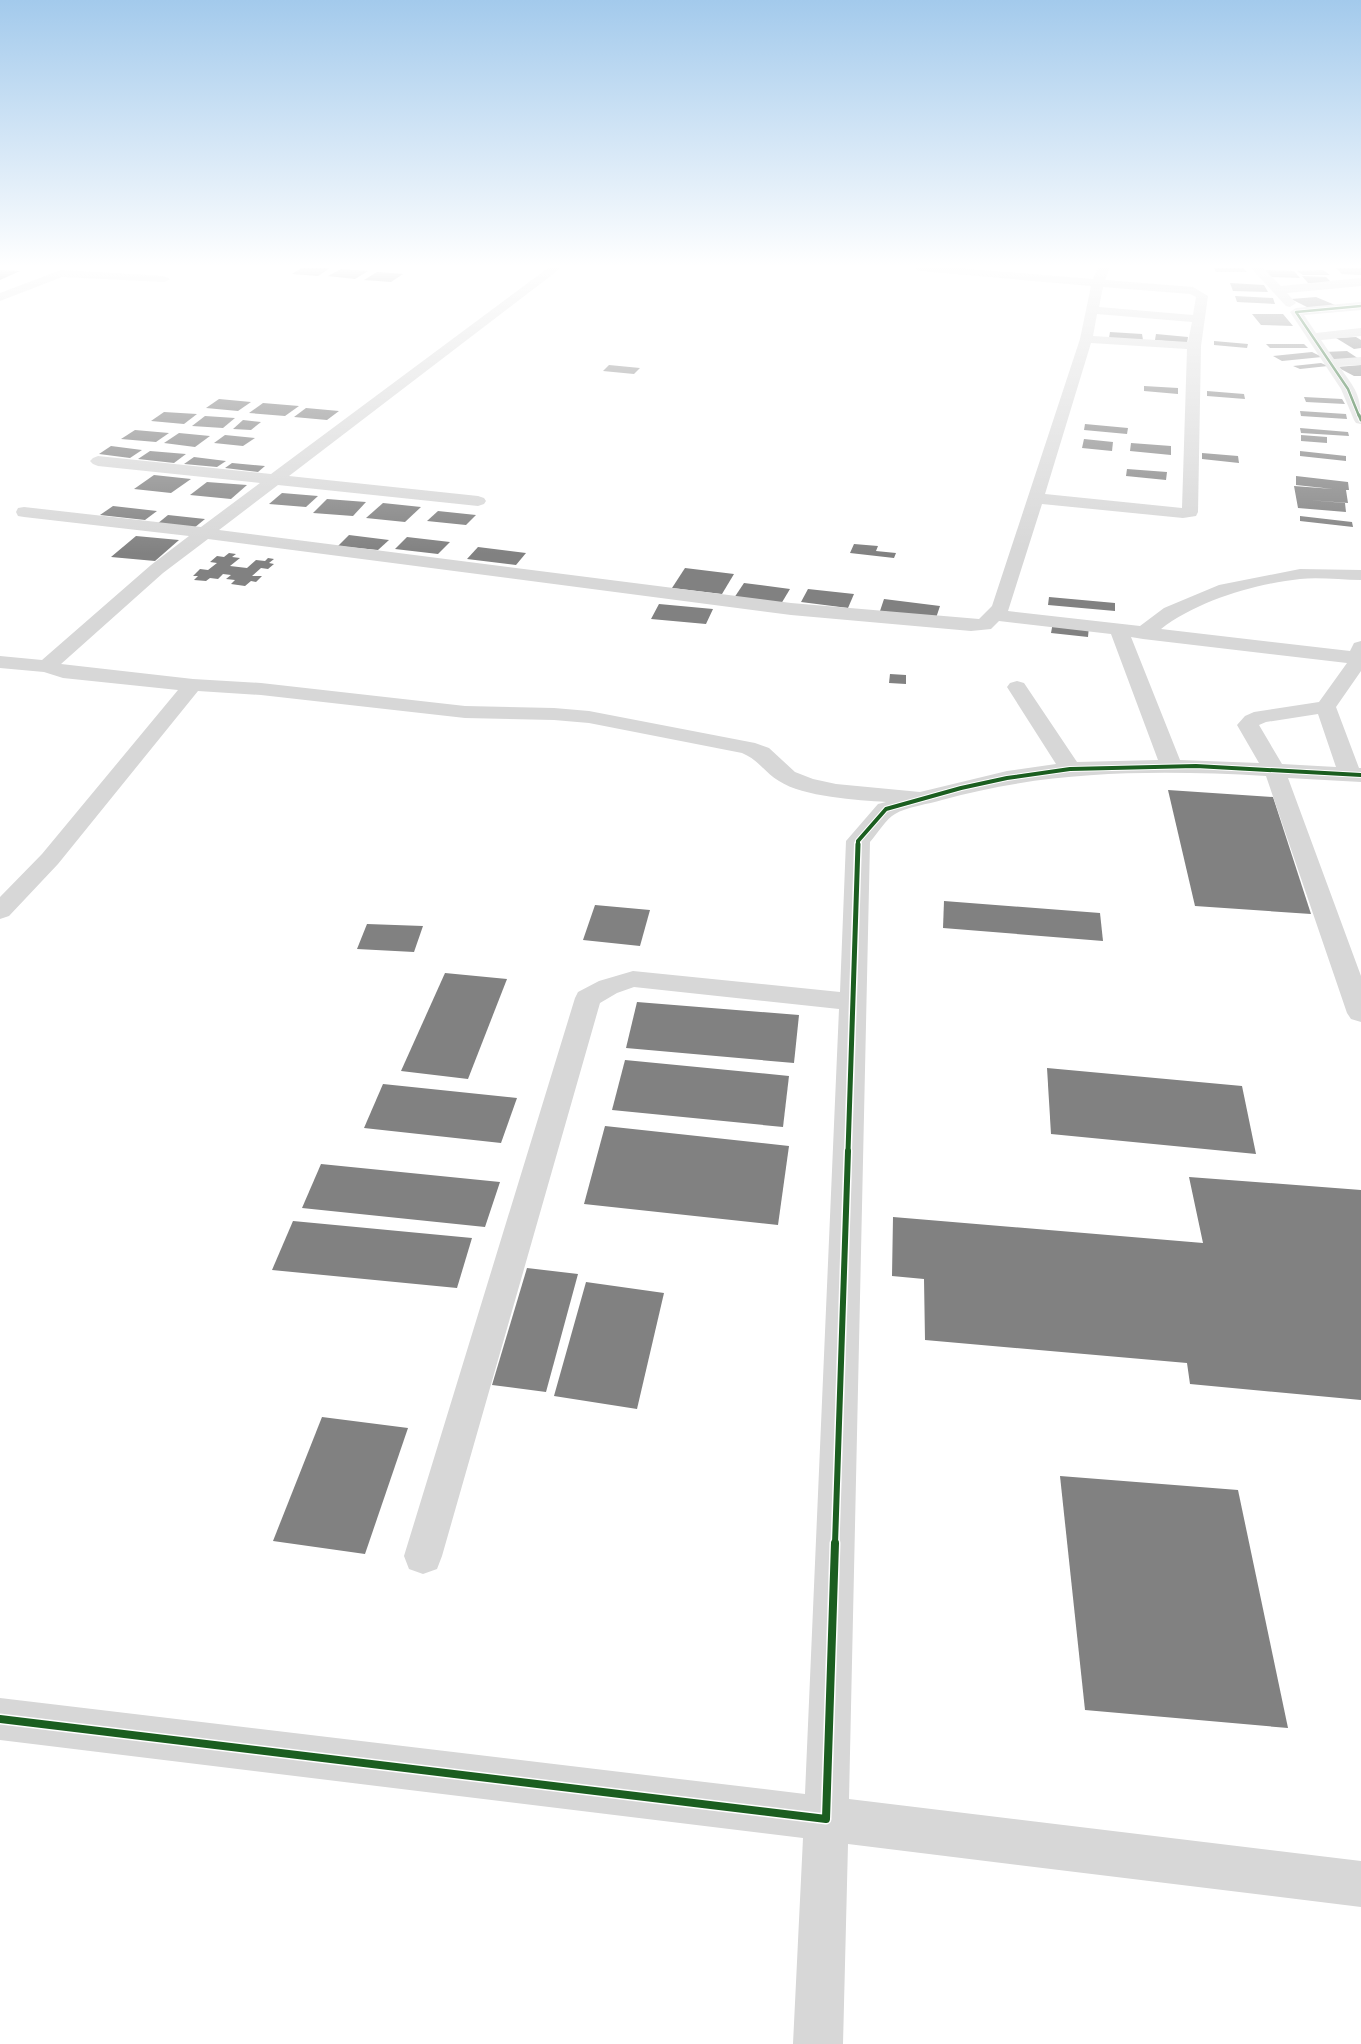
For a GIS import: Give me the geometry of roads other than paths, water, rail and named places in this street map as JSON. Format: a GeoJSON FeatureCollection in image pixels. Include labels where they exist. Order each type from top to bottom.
{"type":"FeatureCollection","features":[{"type":"Feature","properties":{"kind":"street"},"geometry":{"type":"LineString","coordinates":[[48,666],[157,569],[429,363]]}},
{"type":"Feature","properties":{"kind":"street"},"geometry":{"type":"LineString","coordinates":[[24,512],[204,533],[791,608],[971,625],[984,624],[1001,608],[1078,363]]}},
{"type":"Feature","properties":{"kind":"street"},"geometry":{"type":"LineString","coordinates":[[1036,498],[1183,513],[1190,512],[1194,363]]}},
{"type":"Feature","properties":{"kind":"street"},"geometry":{"type":"LineString","coordinates":[[1330,363],[1355,388],[1361,420]]}},
{"type":"Feature","properties":{"kind":"street"},"geometry":{"type":"LineString","coordinates":[[98,461],[478,501]]}},
{"type":"Feature","properties":{"kind":"street"},"geometry":{"type":"LineString","coordinates":[[1143,633],[1171,612],[1224,589],[1300,574],[1361,576]]}},
{"type":"Feature","properties":{"kind":"street"},"geometry":{"type":"LineString","coordinates":[[995,615],[1358,661],[1326,707],[1260,716],[1252,720],[1248,725],[1274,769],[1361,1013]]}},
{"type":"Feature","properties":{"kind":"street"},"geometry":{"type":"LineString","coordinates":[[1119,630],[1171,766]]}},
{"type":"Feature","properties":{"kind":"street"},"geometry":{"type":"LineString","coordinates":[[0,662],[48,666],[63,672],[192,686],[261,689],[465,712],[554,714],[588,717],[747,748],[761,753],[787,777],[806,784],[836,791],[926,798]]}},
{"type":"Feature","properties":{"kind":"street"},"geometry":{"type":"LineString","coordinates":[[0,911],[50,859],[192,686]]}},
{"type":"Feature","properties":{"kind":"street"},"geometry":{"type":"LineString","coordinates":[[1018,687],[1070,769]]}},
{"type":"Feature","properties":{"kind":"street"},"geometry":{"type":"LineString","coordinates":[[818,2044],[858,840],[886,809],[1007,778],[1070,769],[1171,766],[1356,774],[1326,707]]}},
{"type":"Feature","properties":{"kind":"street"},"geometry":{"type":"LineString","coordinates":[[423,1556],[588,998],[608,987],[633,979],[853,1002]]}},
{"type":"Feature","properties":{"kind":"street"},"geometry":{"type":"LineString","coordinates":[[0,1719],[1361,1884]]}}]}
